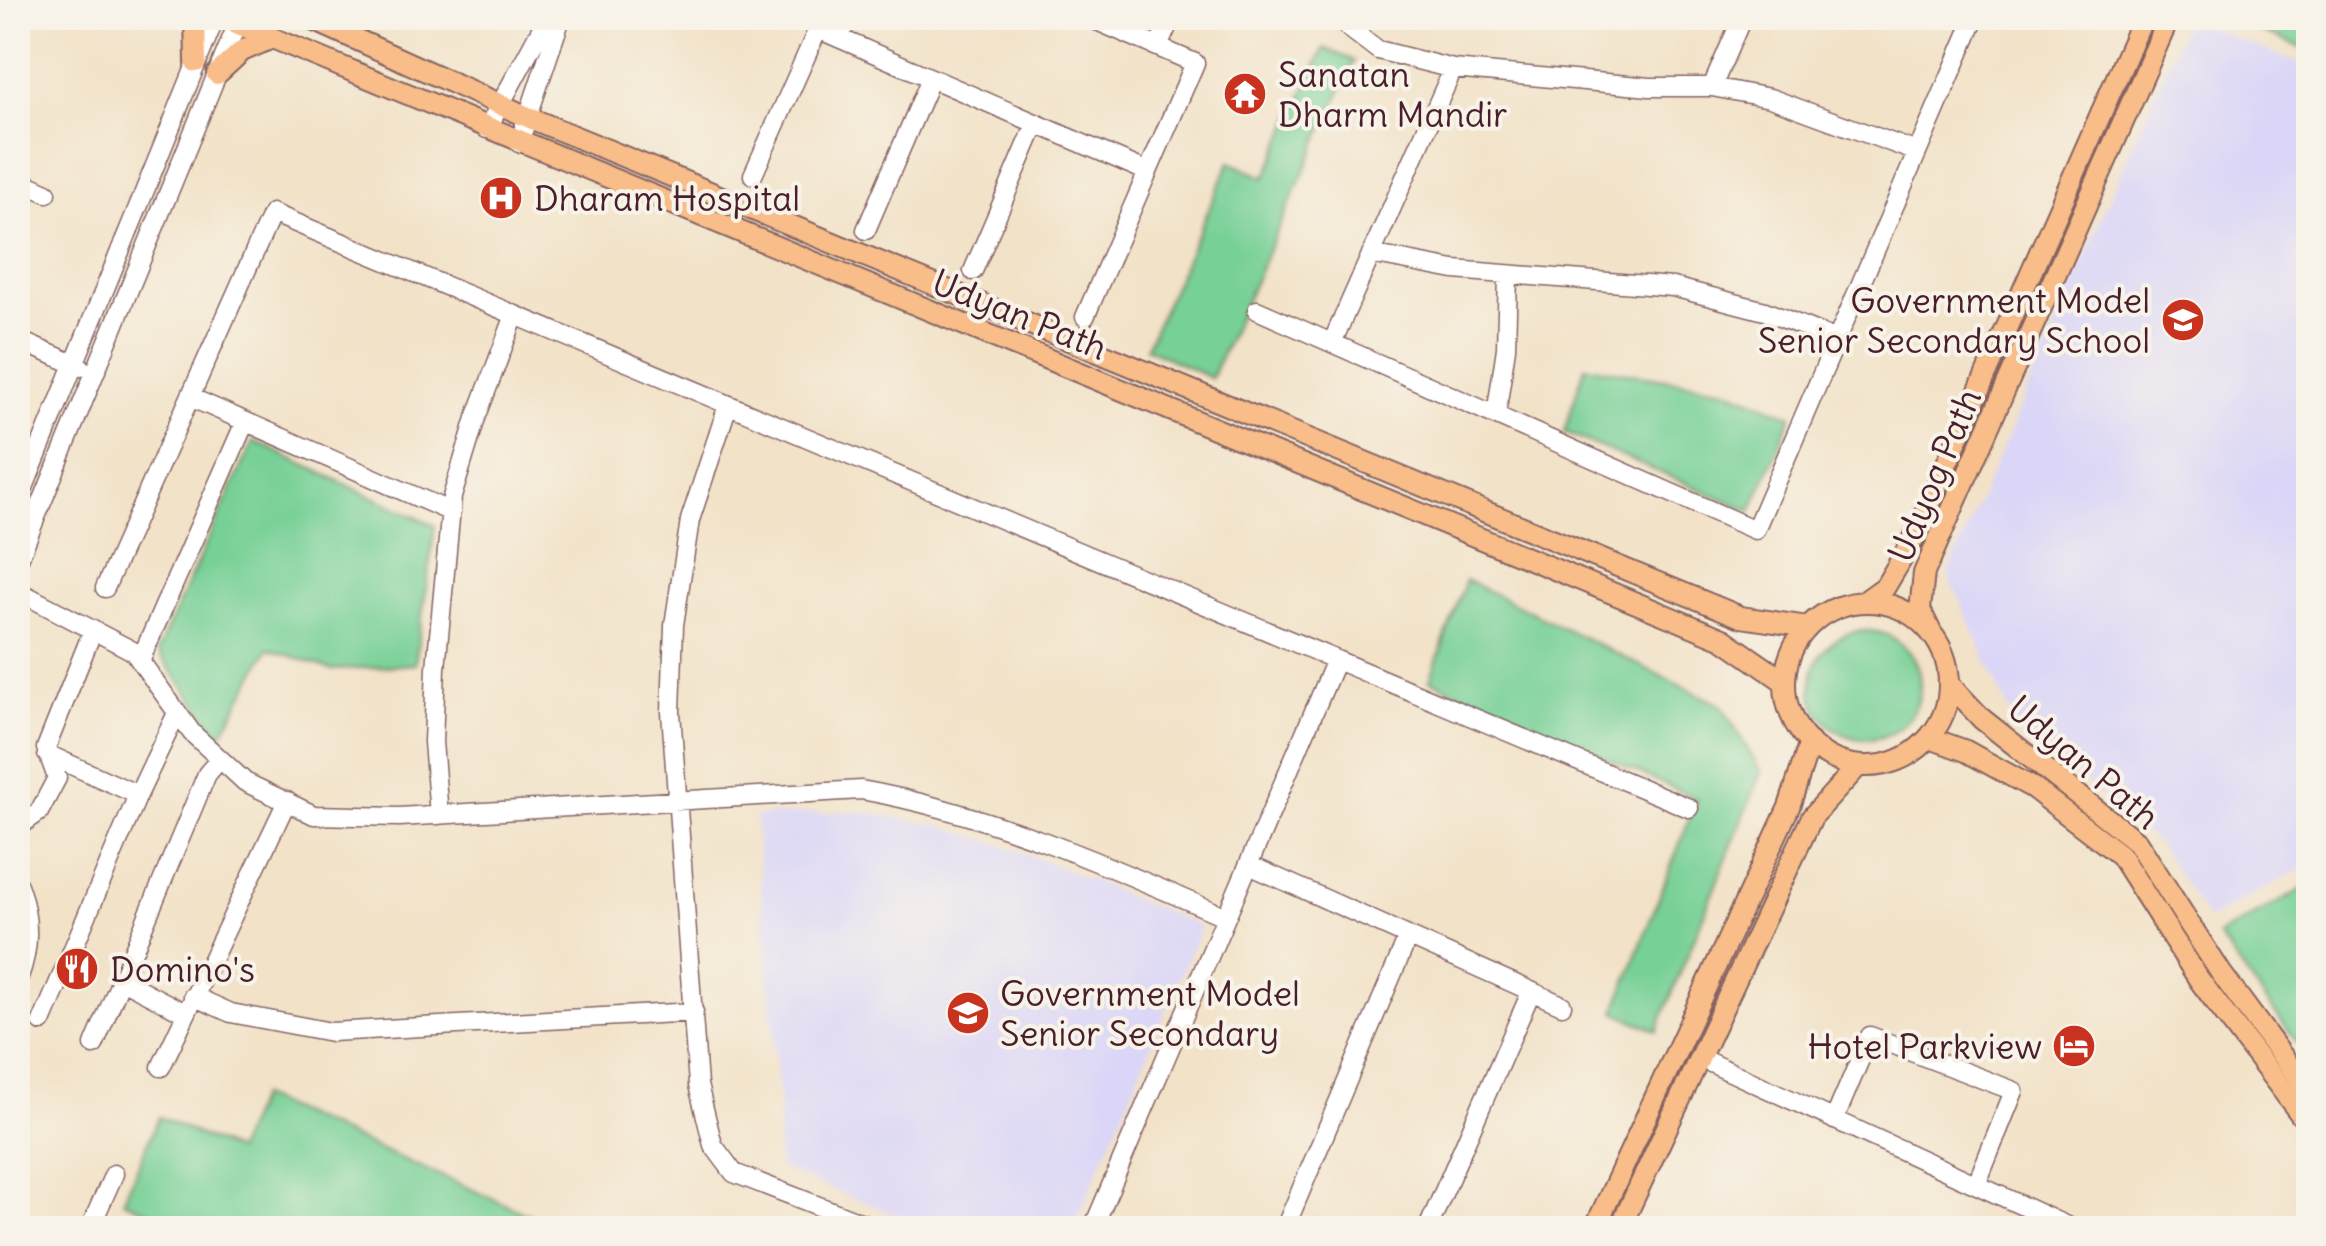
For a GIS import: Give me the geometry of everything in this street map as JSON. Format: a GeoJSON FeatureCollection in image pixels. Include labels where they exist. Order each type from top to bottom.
{"type":"FeatureCollection","features":[{"type":"Feature","properties":{"kind":"main road"},"geometry":{"type":"LineString","coordinates":[[195,18],[196,62]]}},
{"type":"Feature","properties":{"kind":"main road","name":"Udyan Path"},"geometry":{"type":"LineString","coordinates":[[309,18],[530,118],[1741,617],[1808,627]]}},
{"type":"Feature","properties":{"kind":"main road","name":"Udyog Path"},"geometry":{"type":"LineString","coordinates":[[1864,602],[1885,587],[1914,538],[2143,18]]}},
{"type":"Feature","properties":{"kind":"main road","name":"Udyog Path"},"geometry":{"type":"LineString","coordinates":[[1930,630],[1920,610],[1924,573],[2169,18]]}},
{"type":"Feature","properties":{"kind":"main road","name":"Udyan Path"},"geometry":{"type":"LineString","coordinates":[[234,19],[518,143],[1722,639],[1786,682]]}},
{"type":"Feature","properties":{"kind":"main road"},"geometry":{"type":"LineString","coordinates":[[217,74],[242,51],[272,38]]}},
{"type":"Feature","properties":{"kind":"main road"},"geometry":{"type":"LineString","coordinates":[[1864,602],[1900,609],[1930,630],[1946,661],[1950,684],[1944,712],[1930,738],[1898,760],[1858,766],[1832,758],[1810,742],[1794,721],[1786,682],[1792,652],[1808,627],[1828,612],[1864,602]]}},
{"type":"Feature","properties":{"kind":"main road","name":"Udyan Path"},"geometry":{"type":"LineString","coordinates":[[1950,684],[1982,719],[2137,842],[2220,973],[2308,1091]]}},
{"type":"Feature","properties":{"kind":"main road","name":"Udyan Path"},"geometry":{"type":"LineString","coordinates":[[1930,738],[1966,751],[2033,788],[2120,855],[2200,980],[2308,1124]]}},
{"type":"Feature","properties":{"kind":"main road"},"geometry":{"type":"LineString","coordinates":[[1595,1228],[1789,807],[1810,742]]}},
{"type":"Feature","properties":{"kind":"main road"},"geometry":{"type":"LineString","coordinates":[[1620,1228],[1812,817],[1858,766]]}},
{"type":"Feature","properties":{"kind":"street"},"geometry":{"type":"LineString","coordinates":[[18,502],[214,18]]}},
{"type":"Feature","properties":{"kind":"street"},"geometry":{"type":"LineString","coordinates":[[487,129],[497,104],[547,18]]}},
{"type":"Feature","properties":{"kind":"street"},"geometry":{"type":"LineString","coordinates":[[518,143],[530,118],[562,18]]}},
{"type":"Feature","properties":{"kind":"street"},"geometry":{"type":"LineString","coordinates":[[839,38],[848,18]]}},
{"type":"Feature","properties":{"kind":"street"},"geometry":{"type":"LineString","coordinates":[[1084,318],[1195,63],[1090,18]]}},
{"type":"Feature","properties":{"kind":"street"},"geometry":{"type":"LineString","coordinates":[[1158,47],[1171,18]]}},
{"type":"Feature","properties":{"kind":"street"},"geometry":{"type":"LineString","coordinates":[[1336,18],[1378,50],[1454,69],[1650,87],[1712,87],[1770,98],[1917,152]]}},
{"type":"Feature","properties":{"kind":"street"},"geometry":{"type":"LineString","coordinates":[[1712,87],[1742,18]]}},
{"type":"Feature","properties":{"kind":"street"},"geometry":{"type":"LineString","coordinates":[[1257,310],[1755,530],[1975,18]]}},
{"type":"Feature","properties":{"kind":"street"},"geometry":{"type":"LineString","coordinates":[[18,561],[217,74],[234,19]]}},
{"type":"Feature","properties":{"kind":"street"},"geometry":{"type":"LineString","coordinates":[[753,175],[818,29],[1148,172]]}},
{"type":"Feature","properties":{"kind":"street"},"geometry":{"type":"LineString","coordinates":[[1332,342],[1454,69]]}},
{"type":"Feature","properties":{"kind":"street"},"geometry":{"type":"LineString","coordinates":[[866,230],[931,78]]}},
{"type":"Feature","properties":{"kind":"street"},"geometry":{"type":"LineString","coordinates":[[973,271],[1036,124]]}},
{"type":"Feature","properties":{"kind":"street"},"geometry":{"type":"LineString","coordinates":[[18,180],[48,193]]}},
{"type":"Feature","properties":{"kind":"street"},"geometry":{"type":"LineString","coordinates":[[105,588],[272,213],[1688,808]]}},
{"type":"Feature","properties":{"kind":"street"},"geometry":{"type":"LineString","coordinates":[[1371,254],[1454,270],[1673,287],[1765,311],[1836,340]]}},
{"type":"Feature","properties":{"kind":"street"},"geometry":{"type":"LineString","coordinates":[[1496,415],[1506,348],[1508,275]]}},
{"type":"Feature","properties":{"kind":"street"},"geometry":{"type":"LineString","coordinates":[[439,815],[434,705],[450,512],[476,418],[515,315]]}},
{"type":"Feature","properties":{"kind":"street"},"geometry":{"type":"LineString","coordinates":[[18,340],[94,373]]}},
{"type":"Feature","properties":{"kind":"street"},"geometry":{"type":"LineString","coordinates":[[192,398],[450,512]]}},
{"type":"Feature","properties":{"kind":"street"},"geometry":{"type":"LineString","coordinates":[[728,405],[690,520],[674,625],[672,712],[698,1084],[712,1145],[734,1173],[874,1228]]}},
{"type":"Feature","properties":{"kind":"street"},"geometry":{"type":"LineString","coordinates":[[140,661],[246,422]]}},
{"type":"Feature","properties":{"kind":"street"},"geometry":{"type":"LineString","coordinates":[[18,591],[133,651],[177,713],[245,782],[314,815],[439,815],[860,790],[934,804],[1082,854],[1226,918]]}},
{"type":"Feature","properties":{"kind":"street"},"geometry":{"type":"LineString","coordinates":[[18,827],[39,812],[57,778],[46,754],[93,630]]}},
{"type":"Feature","properties":{"kind":"street"},"geometry":{"type":"LineString","coordinates":[[1093,1228],[1336,660]]}},
{"type":"Feature","properties":{"kind":"street"},"geometry":{"type":"LineString","coordinates":[[42,1022],[138,794],[177,713]]}},
{"type":"Feature","properties":{"kind":"street"},"geometry":{"type":"LineString","coordinates":[[46,754],[138,794]]}},
{"type":"Feature","properties":{"kind":"street"},"geometry":{"type":"LineString","coordinates":[[94,1045],[207,774],[220,759]]}},
{"type":"Feature","properties":{"kind":"street"},"geometry":{"type":"LineString","coordinates":[[161,1067],[286,801]]}},
{"type":"Feature","properties":{"kind":"street"},"geometry":{"type":"LineString","coordinates":[[1249,865],[1562,1006]]}},
{"type":"Feature","properties":{"kind":"street"},"geometry":{"type":"LineString","coordinates":[[18,884],[29,952],[18,979]]}},
{"type":"Feature","properties":{"kind":"street"},"geometry":{"type":"LineString","coordinates":[[1285,1228],[1408,937]]}},
{"type":"Feature","properties":{"kind":"street"},"geometry":{"type":"LineString","coordinates":[[122,980],[189,1004],[331,1032],[694,1012]]}},
{"type":"Feature","properties":{"kind":"street"},"geometry":{"type":"LineString","coordinates":[[1428,1228],[1531,992]]}},
{"type":"Feature","properties":{"kind":"street"},"geometry":{"type":"LineString","coordinates":[[1834,1120],[1870,1036],[2014,1091],[1977,1183]]}},
{"type":"Feature","properties":{"kind":"street"},"geometry":{"type":"LineString","coordinates":[[1700,1058],[1977,1183],[2042,1222],[2071,1228]]}},
{"type":"Feature","properties":{"kind":"street"},"geometry":{"type":"LineString","coordinates":[[90,1228],[114,1174]]}},
{"type":"Feature","properties":{"kind":"shaded area","name":"Government Model Senior Secondary School"},"geometry":{"type":"Polygon","coordinates":[[[2187,19],[2308,67],[2308,865],[2208,920],[2158,844],[2014,722],[1948,574],[2187,19]]]}},
{"type":"Feature","properties":{"kind":"shaded area","name":"Government Model Senior Secondary"},"geometry":{"type":"Polygon","coordinates":[[[856,811],[939,825],[1033,856],[1201,927],[1074,1228],[929,1228],[778,1168],[779,1099],[755,816],[856,811]]]}},
{"type":"Feature","properties":{"kind":"green space"},"geometry":{"type":"Polygon","coordinates":[[[2227,18],[2308,18],[2308,50],[2227,18]]]}},
{"type":"Feature","properties":{"kind":"green space"},"geometry":{"type":"Polygon","coordinates":[[[1324,48],[1354,61],[1211,378],[1146,348],[1230,162],[1265,178],[1324,48]]]}},
{"type":"Feature","properties":{"kind":"green space"},"geometry":{"type":"Polygon","coordinates":[[[1585,366],[1726,389],[1792,416],[1751,511],[1564,432],[1585,366]]]}},
{"type":"Feature","properties":{"kind":"green space"},"geometry":{"type":"Polygon","coordinates":[[[253,441],[435,526],[415,664],[332,670],[269,648],[220,736],[157,651],[253,441]]]}},
{"type":"Feature","properties":{"kind":"green space"},"geometry":{"type":"Polygon","coordinates":[[[1466,580],[1722,706],[1761,772],[1657,1031],[1615,1012],[1697,799],[1430,680],[1466,580]]]}},
{"type":"Feature","properties":{"kind":"green space"},"geometry":{"type":"Polygon","coordinates":[[[1866,631],[1887,635],[1904,647],[1916,664],[1920,685],[1916,706],[1904,723],[1887,735],[1866,739],[1845,735],[1828,723],[1816,706],[1812,685],[1816,664],[1828,647],[1845,635],[1866,631]]]}},
{"type":"Feature","properties":{"kind":"green space"},"geometry":{"type":"Polygon","coordinates":[[[2308,886],[2308,1057],[2218,936],[2308,886]]]}},
{"type":"Feature","properties":{"kind":"green space"},"geometry":{"type":"Polygon","coordinates":[[[260,1097],[560,1228],[186,1228],[123,1201],[159,1117],[236,1151],[260,1097]]]}},
{"type":"Feature","properties":{"kind":"place","name":"Sanatan Dharm Mandir"},"geometry":{"type":"Point","coordinates":[1245,94]}},
{"type":"Feature","properties":{"kind":"place","name":"Dharam Hospital"},"geometry":{"type":"Point","coordinates":[501,198]}},
{"type":"Feature","properties":{"kind":"place","name":"Government Model Senior Secondary School"},"geometry":{"type":"Point","coordinates":[2183,320]}},
{"type":"Feature","properties":{"kind":"place","name":"Domino's"},"geometry":{"type":"Point","coordinates":[77,969]}},
{"type":"Feature","properties":{"kind":"place","name":"Government Model Senior Secondary"},"geometry":{"type":"Point","coordinates":[968,1013]}},
{"type":"Feature","properties":{"kind":"place","name":"Hotel Parkview"},"geometry":{"type":"Point","coordinates":[2074,1046]}}]}
